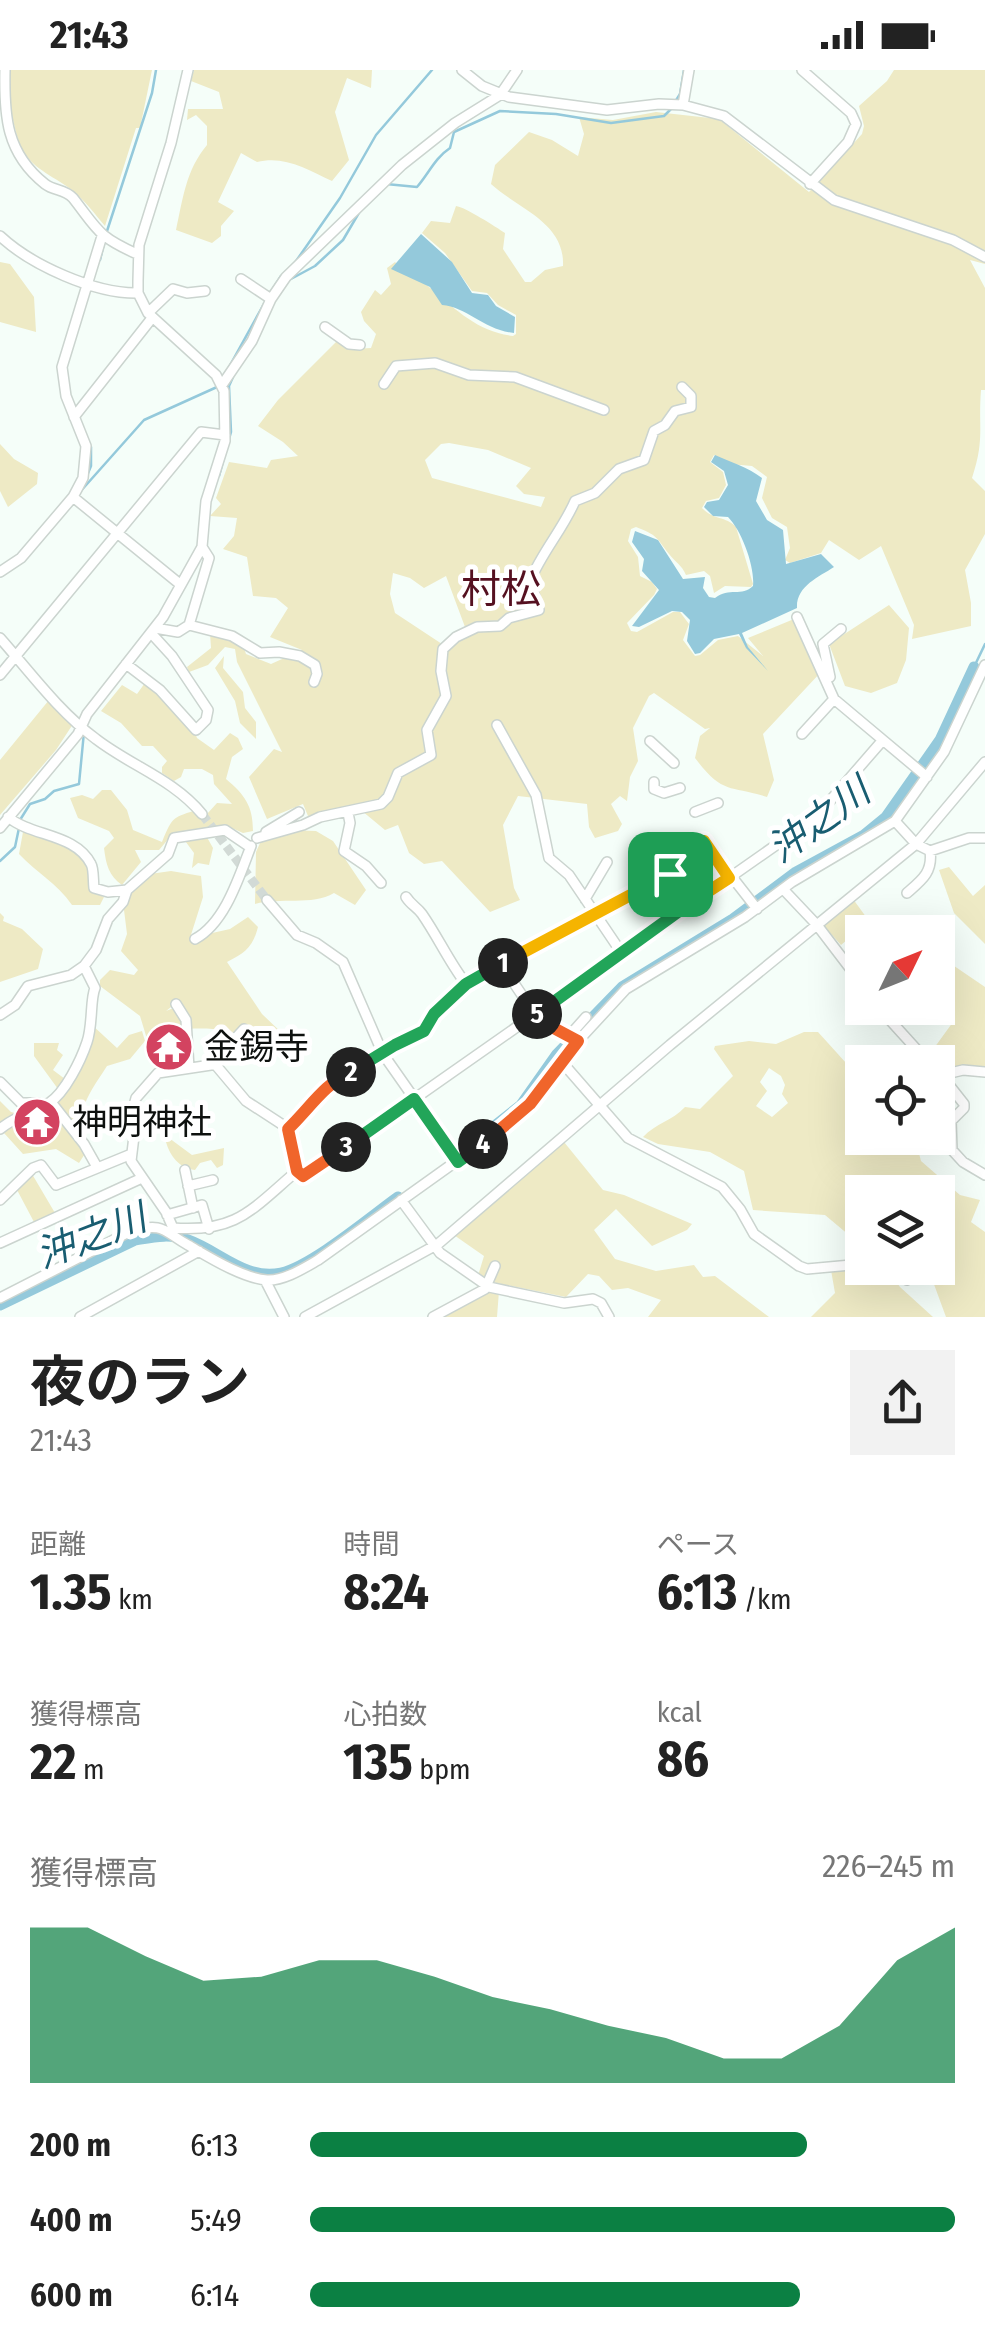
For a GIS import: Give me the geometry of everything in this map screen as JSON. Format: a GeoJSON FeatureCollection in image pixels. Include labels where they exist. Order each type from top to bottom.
{"type":"FeatureCollection","features":[{"type":"Feature","properties":{"kind":"street"},"geometry":{"type":"LineString","coordinates":[[6,70],[4,99],[14,150],[44,182],[71,196],[102,236],[138,254]]}},
{"type":"Feature","properties":{"kind":"street"},"geometry":{"type":"LineString","coordinates":[[0,828],[71,742],[153,630],[202,547],[204,506],[225,435],[222,385],[150,315],[138,294],[138,254],[145,220],[171,143],[188,70]]}},
{"type":"Feature","properties":{"kind":"street"},"geometry":{"type":"LineString","coordinates":[[462,70],[500,95],[607,110],[683,105],[724,116],[834,200],[954,240],[985,258]]}},
{"type":"Feature","properties":{"kind":"street"},"geometry":{"type":"LineString","coordinates":[[222,385],[252,342],[271,299],[286,277],[402,165],[455,123],[500,95],[517,70]]}},
{"type":"Feature","properties":{"kind":"street"},"geometry":{"type":"LineString","coordinates":[[683,105],[689,70]]}},
{"type":"Feature","properties":{"kind":"street"},"geometry":{"type":"LineString","coordinates":[[802,70],[851,112],[856,124],[848,142],[810,184]]}},
{"type":"Feature","properties":{"kind":"street"},"geometry":{"type":"LineString","coordinates":[[0,236],[40,266],[138,294]]}},
{"type":"Feature","properties":{"kind":"street"},"geometry":{"type":"LineString","coordinates":[[0,572],[17,561],[72,497],[83,478],[87,456],[62,380],[62,368],[102,236]]}},
{"type":"Feature","properties":{"kind":"street"},"geometry":{"type":"LineString","coordinates":[[242,279],[271,299]]}},
{"type":"Feature","properties":{"kind":"street"},"geometry":{"type":"LineString","coordinates":[[74,417],[173,288],[187,293],[205,291]]}},
{"type":"Feature","properties":{"kind":"street"},"geometry":{"type":"LineString","coordinates":[[325,327],[349,344],[360,345]]}},
{"type":"Feature","properties":{"kind":"street"},"geometry":{"type":"LineString","coordinates":[[384,384],[396,366],[434,363],[469,375],[515,377],[604,410]]}},
{"type":"Feature","properties":{"kind":"street"},"geometry":{"type":"LineString","coordinates":[[0,1014],[15,1005],[28,986],[71,975],[84,966],[127,890],[168,854],[174,838],[225,830],[254,842],[320,817],[381,804],[388,798],[398,774],[431,755],[427,730],[446,696],[441,671],[444,650],[467,631],[500,626],[509,618],[539,610],[530,581],[573,503],[595,493],[619,469],[644,460],[654,431],[668,423],[675,411],[692,408],[690,396],[682,387]]}},
{"type":"Feature","properties":{"kind":"street"},"geometry":{"type":"LineString","coordinates":[[0,675],[201,432],[225,435]]}},
{"type":"Feature","properties":{"kind":"street"},"geometry":{"type":"LineString","coordinates":[[72,497],[181,586]]}},
{"type":"Feature","properties":{"kind":"street"},"geometry":{"type":"LineString","coordinates":[[153,630],[178,632],[189,625],[209,558],[202,547]]}},
{"type":"Feature","properties":{"kind":"street"},"geometry":{"type":"LineString","coordinates":[[797,617],[834,699],[927,776]]}},
{"type":"Feature","properties":{"kind":"street"},"geometry":{"type":"LineString","coordinates":[[189,625],[232,636],[260,653],[300,656],[315,666],[318,674],[314,682]]}},
{"type":"Feature","properties":{"kind":"street"},"geometry":{"type":"LineString","coordinates":[[828,680],[831,676],[823,644],[840,629]]}},
{"type":"Feature","properties":{"kind":"street"},"geometry":{"type":"LineString","coordinates":[[126,664],[160,690],[196,730],[206,720],[208,710],[153,630]]}},
{"type":"Feature","properties":{"kind":"street"},"geometry":{"type":"LineString","coordinates":[[0,638],[79,726],[112,752],[177,788],[202,814]]}},
{"type":"Feature","properties":{"kind":"street"},"geometry":{"type":"LineString","coordinates":[[574,1038],[626,990],[895,821],[954,733],[984,672]]}},
{"type":"Feature","properties":{"kind":"street"},"geometry":{"type":"LineString","coordinates":[[802,734],[834,699]]}},
{"type":"Feature","properties":{"kind":"street"},"geometry":{"type":"LineString","coordinates":[[498,725],[536,795],[549,858],[569,875],[622,952]]}},
{"type":"Feature","properties":{"kind":"street"},"geometry":{"type":"LineString","coordinates":[[650,741],[674,764]]}},
{"type":"Feature","properties":{"kind":"street"},"geometry":{"type":"LineString","coordinates":[[214,1063],[246,1101],[288,1129],[297,1171],[303,1176],[816,816],[882,741]]}},
{"type":"Feature","properties":{"kind":"street"},"geometry":{"type":"LineString","coordinates":[[305,1317],[434,1247],[916,844],[985,762]]}},
{"type":"Feature","properties":{"kind":"street"},"geometry":{"type":"LineString","coordinates":[[654,782],[654,789],[664,793],[680,788]]}},
{"type":"Feature","properties":{"kind":"street"},"geometry":{"type":"LineString","coordinates":[[695,812],[718,802]]}},
{"type":"Feature","properties":{"kind":"street"},"geometry":{"type":"LineString","coordinates":[[195,940],[219,919],[254,842],[300,812]]}},
{"type":"Feature","properties":{"kind":"street"},"geometry":{"type":"LineString","coordinates":[[348,813],[350,823],[344,852],[366,866],[380,882]]}},
{"type":"Feature","properties":{"kind":"street"},"geometry":{"type":"LineString","coordinates":[[8,818],[27,830],[64,840],[74,847],[91,864],[94,888],[127,890]]}},
{"type":"Feature","properties":{"kind":"street"},"geometry":{"type":"LineString","coordinates":[[895,821],[916,844],[930,851],[968,838],[985,838]]}},
{"type":"Feature","properties":{"kind":"street"},"geometry":{"type":"LineString","coordinates":[[288,1129],[312,1107],[326,1085],[424,1031],[434,1014],[466,984],[665,878],[704,841],[729,878],[757,909]]}},
{"type":"Feature","properties":{"kind":"street"},"geometry":{"type":"LineString","coordinates":[[908,893],[930,869],[930,851]]}},
{"type":"Feature","properties":{"kind":"street"},"geometry":{"type":"LineString","coordinates":[[585,899],[607,862]]}},
{"type":"Feature","properties":{"kind":"street"},"geometry":{"type":"LineString","coordinates":[[783,888],[845,961]]}},
{"type":"Feature","properties":{"kind":"street"},"geometry":{"type":"LineString","coordinates":[[406,896],[420,910],[466,984]]}},
{"type":"Feature","properties":{"kind":"street"},"geometry":{"type":"LineString","coordinates":[[267,900],[297,935],[343,962],[383,1054],[458,1162]]}},
{"type":"Feature","properties":{"kind":"street"},"geometry":{"type":"LineString","coordinates":[[501,964],[536,1013],[556,1030],[574,1038]]}},
{"type":"Feature","properties":{"kind":"street"},"geometry":{"type":"LineString","coordinates":[[0,1129],[22,1113],[48,1103],[64,1087],[85,1048],[94,1018],[94,982],[84,966]]}},
{"type":"Feature","properties":{"kind":"street"},"geometry":{"type":"LineString","coordinates":[[176,1004],[188,1028],[188,1068]]}},
{"type":"Feature","properties":{"kind":"street"},"geometry":{"type":"LineString","coordinates":[[265,1280],[304,1268],[458,1162],[520,1113],[561,1061],[586,1016]]}},
{"type":"Feature","properties":{"kind":"street"},"geometry":{"type":"LineString","coordinates":[[894,1025],[913,1045]]}},
{"type":"Feature","properties":{"kind":"street"},"geometry":{"type":"LineString","coordinates":[[244,1029],[214,1063],[158,1073],[142,1088],[132,1113],[135,1128],[130,1156],[168,1215],[172,1230],[199,1251],[265,1280],[284,1317]]}},
{"type":"Feature","properties":{"kind":"street"},"geometry":{"type":"LineString","coordinates":[[561,1061],[628,1138],[722,1187],[754,1234],[807,1270],[845,1266]]}},
{"type":"Feature","properties":{"kind":"street"},"geometry":{"type":"LineString","coordinates":[[955,1071],[985,1072]]}},
{"type":"Feature","properties":{"kind":"street"},"geometry":{"type":"LineString","coordinates":[[0,1082],[21,1103],[48,1103],[84,1144],[97,1167]]}},
{"type":"Feature","properties":{"kind":"street"},"geometry":{"type":"LineString","coordinates":[[955,1092],[964,1108],[955,1116]]}},
{"type":"Feature","properties":{"kind":"street"},"geometry":{"type":"LineString","coordinates":[[955,1153],[985,1176]]}},
{"type":"Feature","properties":{"kind":"street"},"geometry":{"type":"LineString","coordinates":[[0,1200],[32,1168],[41,1165],[56,1186],[130,1156]]}},
{"type":"Feature","properties":{"kind":"street"},"geometry":{"type":"LineString","coordinates":[[184,1170],[193,1208]]}},
{"type":"Feature","properties":{"kind":"street"},"geometry":{"type":"LineString","coordinates":[[1,1294],[132,1231],[152,1227],[208,1229],[242,1217],[297,1171]]}},
{"type":"Feature","properties":{"kind":"street"},"geometry":{"type":"LineString","coordinates":[[0,1243],[142,1178]]}},
{"type":"Feature","properties":{"kind":"street"},"geometry":{"type":"LineString","coordinates":[[188,1186],[213,1180]]}},
{"type":"Feature","properties":{"kind":"street"},"geometry":{"type":"LineString","coordinates":[[401,1200],[434,1247],[488,1286],[564,1303],[593,1299],[601,1303],[609,1317]]}},
{"type":"Feature","properties":{"kind":"street"},"geometry":{"type":"LineString","coordinates":[[168,1215],[202,1205],[208,1229]]}},
{"type":"Feature","properties":{"kind":"street"},"geometry":{"type":"LineString","coordinates":[[80,1317],[199,1251]]}},
{"type":"Feature","properties":{"kind":"street"},"geometry":{"type":"LineString","coordinates":[[433,1317],[488,1286],[495,1266]]}},
{"type":"Feature","properties":{"kind":"street"},"geometry":{"type":"LineString","coordinates":[[102,1306],[108,1317]]}},
{"type":"Feature","properties":{"kind":"shaded area"},"geometry":{"type":"Polygon","coordinates":[[[0,70],[152,70],[140,128],[136,128],[105,226],[67,186],[27,157],[15,128],[6,83],[0,82],[0,70]]]}},
{"type":"Feature","properties":{"kind":"shaded area"},"geometry":{"type":"Polygon","coordinates":[[[194,70],[372,70],[371,88],[347,78],[335,112],[349,160],[332,181],[295,164],[277,160],[257,162],[241,153],[218,202],[234,211],[221,226],[221,236],[212,243],[176,230],[190,174],[207,145],[207,126],[196,115],[187,120],[188,109],[223,109],[219,92],[191,81],[194,70]]]}},
{"type":"Feature","properties":{"kind":"shaded area"},"geometry":{"type":"Polygon","coordinates":[[[894,70],[985,70],[985,264],[970,260],[985,288],[985,390],[981,390],[980,443],[972,478],[985,491],[985,534],[965,570],[971,626],[912,639],[914,625],[881,546],[859,560],[829,540],[821,553],[790,563],[785,560],[790,548],[787,527],[772,518],[762,498],[767,477],[752,466],[730,464],[714,455],[710,462],[723,472],[726,485],[719,498],[706,501],[702,508],[736,527],[753,584],[725,586],[714,593],[710,576],[704,571],[686,575],[656,537],[636,527],[631,529],[628,541],[638,557],[640,576],[657,589],[627,623],[631,631],[637,632],[680,612],[689,624],[683,640],[695,656],[718,640],[738,636],[763,656],[748,638],[794,619],[821,672],[763,734],[774,780],[767,797],[727,787],[713,778],[695,758],[700,736],[710,728],[705,729],[654,693],[633,728],[638,761],[630,777],[627,801],[620,796],[611,804],[622,824],[618,831],[595,838],[589,827],[587,804],[518,796],[503,825],[514,888],[520,900],[490,912],[442,861],[424,864],[409,853],[398,825],[385,830],[356,806],[308,816],[303,804],[267,819],[249,777],[274,749],[282,752],[237,662],[235,649],[225,647],[208,665],[189,672],[187,667],[211,648],[210,633],[243,645],[246,654],[271,664],[302,650],[270,637],[288,608],[276,598],[253,596],[247,557],[223,549],[234,536],[237,518],[210,516],[221,504],[216,498],[229,462],[267,468],[271,460],[298,456],[258,426],[278,400],[338,340],[352,349],[371,348],[376,334],[361,312],[375,290],[381,295],[391,284],[387,268],[395,262],[469,319],[513,336],[516,315],[487,293],[472,291],[445,253],[422,233],[431,221],[450,223],[456,206],[505,233],[503,249],[525,282],[531,282],[545,270],[563,266],[562,251],[548,227],[491,184],[495,165],[529,132],[578,156],[584,134],[579,117],[613,120],[656,112],[719,119],[809,192],[862,134],[859,106],[894,70]],[[441,444],[425,460],[432,478],[541,507],[545,497],[524,494],[516,486],[531,468],[488,450],[441,444]],[[393,573],[390,594],[395,613],[442,644],[465,627],[446,576],[424,588],[393,573]]]}},
{"type":"Feature","properties":{"kind":"shaded area"},"geometry":{"type":"Polygon","coordinates":[[[0,262],[10,264],[34,297],[36,332],[0,322],[0,262]]]}},
{"type":"Feature","properties":{"kind":"shaded area"},"geometry":{"type":"Polygon","coordinates":[[[0,444],[14,459],[38,473],[37,484],[8,507],[0,491],[0,444]]]}},
{"type":"Feature","properties":{"kind":"shaded area"},"geometry":{"type":"Polygon","coordinates":[[[889,605],[909,628],[906,660],[897,683],[871,693],[845,686],[829,644],[889,605]]]}},
{"type":"Feature","properties":{"kind":"shaded area"},"geometry":{"type":"Polygon","coordinates":[[[224,656],[223,668],[243,692],[245,708],[256,722],[256,739],[240,723],[235,701],[215,668],[224,656]]]}},
{"type":"Feature","properties":{"kind":"shaded area"},"geometry":{"type":"Polygon","coordinates":[[[147,680],[192,725],[197,738],[214,750],[230,733],[238,738],[243,749],[232,757],[226,779],[247,802],[253,831],[243,833],[225,825],[204,832],[213,848],[209,865],[198,863],[192,868],[194,853],[180,834],[170,837],[159,850],[135,850],[141,862],[122,885],[111,874],[105,854],[104,848],[114,838],[109,831],[78,818],[70,798],[82,795],[93,799],[102,790],[111,790],[127,810],[133,830],[162,842],[179,816],[199,809],[207,814],[217,803],[232,804],[214,784],[213,775],[202,769],[184,769],[174,781],[162,773],[167,761],[153,746],[142,746],[121,723],[101,711],[122,685],[137,694],[147,680]]]}},
{"type":"Feature","properties":{"kind":"shaded area"},"geometry":{"type":"Polygon","coordinates":[[[49,700],[73,724],[56,750],[0,815],[0,760],[49,700]]]}},
{"type":"Feature","properties":{"kind":"shaded area"},"geometry":{"type":"Polygon","coordinates":[[[288,830],[316,831],[333,841],[366,890],[355,905],[334,893],[316,899],[255,904],[256,852],[261,841],[288,830]]]}},
{"type":"Feature","properties":{"kind":"shaded area"},"geometry":{"type":"Polygon","coordinates":[[[23,832],[78,851],[89,867],[94,893],[104,897],[100,905],[72,905],[19,854],[23,832]]]}},
{"type":"Feature","properties":{"kind":"shaded area"},"geometry":{"type":"Polygon","coordinates":[[[949,867],[973,896],[985,885],[985,944],[954,913],[939,870],[949,867]]]}},
{"type":"Feature","properties":{"kind":"shaded area"},"geometry":{"type":"Polygon","coordinates":[[[171,871],[201,876],[203,897],[190,938],[230,929],[248,917],[258,927],[247,949],[227,962],[262,1014],[283,1034],[287,1047],[282,1056],[266,1053],[230,1033],[187,1029],[187,1017],[175,1004],[166,1011],[176,1007],[186,1020],[185,1030],[155,1041],[147,1039],[140,1016],[100,986],[100,980],[110,970],[134,975],[138,970],[121,951],[127,934],[123,902],[127,890],[143,875],[171,871]]]}},
{"type":"Feature","properties":{"kind":"shaded area"},"geometry":{"type":"Polygon","coordinates":[[[853,899],[865,915],[845,915],[845,942],[841,945],[823,925],[853,899]]]}},
{"type":"Feature","properties":{"kind":"shaded area"},"geometry":{"type":"Polygon","coordinates":[[[0,913],[3,921],[22,929],[43,949],[38,969],[0,982],[0,913]]]}},
{"type":"Feature","properties":{"kind":"shaded area"},"geometry":{"type":"Polygon","coordinates":[[[955,967],[985,987],[985,1068],[955,1072],[955,1045],[936,1045],[951,1025],[955,1025],[955,967]]]}},
{"type":"Feature","properties":{"kind":"shaded area"},"geometry":{"type":"Polygon","coordinates":[[[91,1024],[117,1048],[129,1035],[142,1031],[145,1041],[130,1059],[107,1066],[89,1096],[81,1126],[88,1149],[79,1163],[56,1149],[23,1154],[4,1133],[0,1134],[0,1101],[11,1112],[23,1115],[54,1098],[68,1080],[91,1024]]]}},
{"type":"Feature","properties":{"kind":"shaded area"},"geometry":{"type":"Polygon","coordinates":[[[804,1032],[818,1032],[845,1062],[845,1155],[919,1155],[937,1175],[845,1175],[845,1232],[825,1215],[753,1210],[744,1171],[710,1152],[658,1144],[643,1137],[685,1107],[700,1109],[733,1076],[715,1046],[749,1041],[776,1044],[804,1032]],[[769,1068],[760,1082],[767,1091],[756,1106],[772,1117],[788,1103],[782,1094],[785,1085],[781,1076],[769,1068]]]}},
{"type":"Feature","properties":{"kind":"shaded area"},"geometry":{"type":"Polygon","coordinates":[[[34,1043],[59,1043],[57,1050],[63,1055],[53,1070],[65,1079],[58,1089],[34,1056],[34,1043]]]}},
{"type":"Feature","properties":{"kind":"shaded area"},"geometry":{"type":"Polygon","coordinates":[[[169,1138],[192,1155],[224,1148],[223,1165],[217,1168],[211,1160],[200,1163],[195,1170],[184,1167],[170,1152],[166,1142],[169,1138]]]}},
{"type":"Feature","properties":{"kind":"shaded area"},"geometry":{"type":"Polygon","coordinates":[[[564,1142],[603,1190],[692,1224],[652,1246],[616,1209],[594,1230],[615,1259],[656,1271],[694,1265],[703,1277],[715,1276],[769,1317],[648,1317],[661,1300],[628,1288],[612,1290],[599,1276],[588,1274],[566,1297],[477,1279],[484,1256],[451,1233],[564,1142]]]}},
{"type":"Feature","properties":{"kind":"shaded area"},"geometry":{"type":"Polygon","coordinates":[[[32,1174],[55,1213],[34,1222],[16,1188],[32,1174]]]}},
{"type":"Feature","properties":{"kind":"shaded area"},"geometry":{"type":"Polygon","coordinates":[[[955,1191],[980,1200],[971,1222],[985,1232],[985,1317],[946,1317],[934,1285],[955,1285],[955,1191]]]}},
{"type":"Feature","properties":{"kind":"shaded area"},"geometry":{"type":"Polygon","coordinates":[[[845,1268],[845,1285],[899,1285],[933,1317],[811,1317],[835,1293],[831,1270],[845,1268]]]}},
{"type":"Feature","properties":{"kind":"shaded area"},"geometry":{"type":"Polygon","coordinates":[[[493,1290],[499,1291],[497,1317],[437,1317],[493,1290]]]}},
{"type":"Feature","properties":{"kind":"water"},"geometry":{"type":"Polygon","coordinates":[[[421,234],[452,262],[472,293],[488,295],[496,306],[515,317],[514,333],[442,305],[430,287],[391,269],[421,234]]]}},
{"type":"Feature","properties":{"kind":"water"},"geometry":{"type":"Polygon","coordinates":[[[715,455],[762,478],[756,501],[767,520],[783,530],[786,564],[821,554],[834,567],[804,588],[797,608],[742,633],[768,671],[746,648],[739,634],[714,639],[695,654],[687,641],[690,620],[682,612],[672,611],[639,627],[632,626],[659,590],[642,571],[644,559],[632,542],[635,531],[658,540],[683,579],[705,577],[703,588],[709,597],[753,586],[750,560],[738,531],[728,517],[713,516],[704,507],[707,502],[719,500],[728,485],[724,471],[711,462],[715,455]]]}},
{"type":"Feature","properties":{"kind":"waterway"},"geometry":{"type":"LineString","coordinates":[[107,231],[156,70]]}},
{"type":"Feature","properties":{"kind":"waterway"},"geometry":{"type":"LineString","coordinates":[[294,264],[340,198],[376,135],[432,70]]}},
{"type":"Feature","properties":{"kind":"waterway"},"geometry":{"type":"LineString","coordinates":[[675,102],[684,70]]}},
{"type":"Feature","properties":{"kind":"waterway"},"geometry":{"type":"LineString","coordinates":[[386,184],[417,187],[450,148],[454,132],[500,111],[556,114],[611,123],[664,116],[671,109]]}},
{"type":"Feature","properties":{"kind":"waterway"},"geometry":{"type":"LineString","coordinates":[[289,280],[315,266],[343,240],[360,211]]}},
{"type":"Feature","properties":{"kind":"waterway"},"geometry":{"type":"LineString","coordinates":[[100,260],[105,239]]}},
{"type":"Feature","properties":{"kind":"waterway"},"geometry":{"type":"LineString","coordinates":[[269,295],[281,276]]}},
{"type":"Feature","properties":{"kind":"waterway"},"geometry":{"type":"LineString","coordinates":[[228,369],[265,302]]}},
{"type":"Feature","properties":{"kind":"waterway"},"geometry":{"type":"LineString","coordinates":[[219,476],[231,432],[229,386],[233,377]]}},
{"type":"Feature","properties":{"kind":"waterway"},"geometry":{"type":"LineString","coordinates":[[79,493],[144,420],[217,387]]}},
{"type":"Feature","properties":{"kind":"waterway"},"geometry":{"type":"LineString","coordinates":[[86,478],[91,466],[91,447]]}},
{"type":"Feature","properties":{"kind":"waterway"},"geometry":{"type":"LineString","coordinates":[[1,576],[24,561]]}},
{"type":"Feature","properties":{"kind":"waterway"},"geometry":{"type":"LineString","coordinates":[[980,671],[974,667],[985,644]]}},
{"type":"Feature","properties":{"kind":"waterway","name":"沖之川"},"geometry":{"type":"LineString","coordinates":[[454,1158],[521,1105],[557,1054],[622,987],[733,919],[796,872],[864,835],[886,817],[940,740],[974,667]]}},
{"type":"Feature","properties":{"kind":"waterway"},"geometry":{"type":"LineString","coordinates":[[20,820],[30,804],[79,784],[84,732]]}},
{"type":"Feature","properties":{"kind":"waterway"},"geometry":{"type":"LineString","coordinates":[[0,861],[15,847],[19,828]]}},
{"type":"Feature","properties":{"kind":"waterway","name":"沖之川"},"geometry":{"type":"LineString","coordinates":[[0,1305],[135,1240],[155,1237],[188,1240],[256,1273],[281,1273],[324,1251],[398,1197]]}},
{"type":"Feature","properties":{"kind":"tunnel"},"geometry":{"type":"LineString","coordinates":[[202,814],[267,900]]}},
{"type":"Feature","properties":{"kind":"place","name":"金錫寺"},"geometry":{"type":"Point","coordinates":[169,1047]}},
{"type":"Feature","properties":{"kind":"place","name":"神明神社"},"geometry":{"type":"Point","coordinates":[37,1122]}},
{"type":"Feature","properties":{"kind":"district","name":"村松"},"geometry":{"type":"Point","coordinates":[501,589]}},
{"type":"Feature","properties":{"kind":"route"},"geometry":{"type":"LineString","coordinates":[[704,841],[729,878],[536,1013],[548,1025],[578,1041],[540,1092],[507,1125],[458,1162],[414,1099],[303,1176],[297,1171],[288,1129],[312,1107],[326,1085],[424,1031],[434,1014],[466,984],[670,874],[683,857],[704,841]]}}]}
